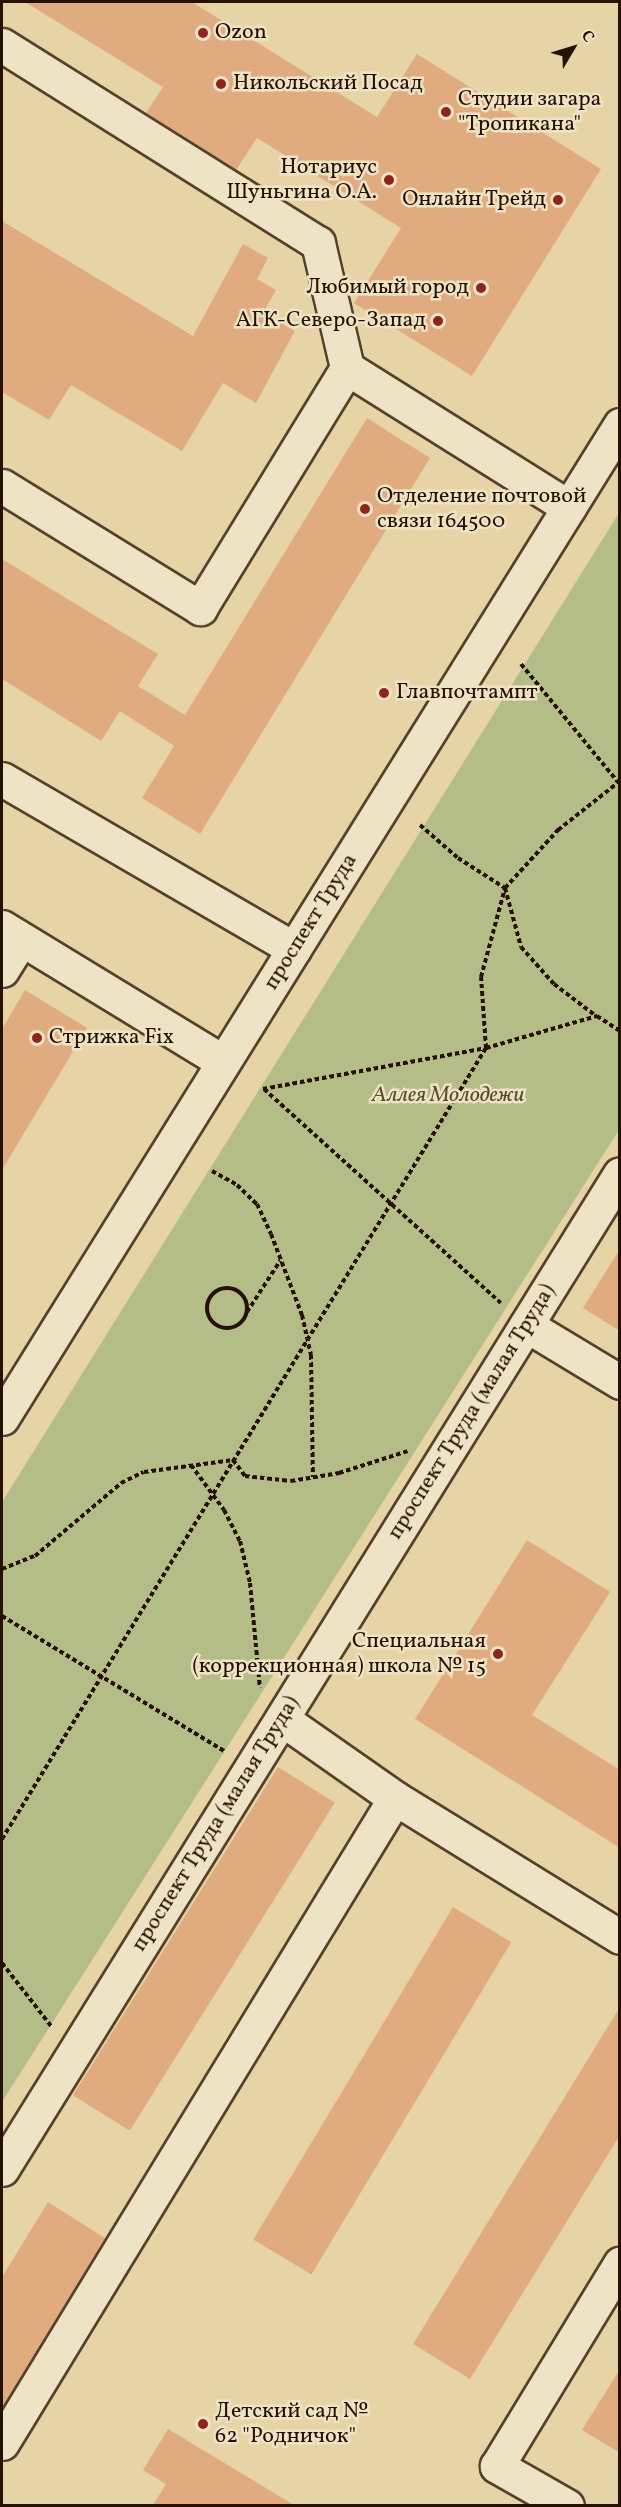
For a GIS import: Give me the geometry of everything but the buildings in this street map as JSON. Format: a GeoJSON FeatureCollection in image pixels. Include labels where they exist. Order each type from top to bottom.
{"type":"FeatureCollection","features":[{"type":"Feature","properties":{"kind":"street"},"geometry":{"type":"LineString","coordinates":[[2,45],[318,243],[347,368],[200,608],[2,486]]}},
{"type":"Feature","properties":{"kind":"street"},"geometry":{"type":"LineString","coordinates":[[347,368],[569,507]]}},
{"type":"Feature","properties":{"kind":"street","name":"проспект Труда"},"geometry":{"type":"LineString","coordinates":[[2,1418],[620,425]]}},
{"type":"Feature","properties":{"kind":"street"},"geometry":{"type":"LineString","coordinates":[[2,779],[294,949]]}},
{"type":"Feature","properties":{"kind":"street"},"geometry":{"type":"LineString","coordinates":[[2,970],[11,933],[224,1062]]}},
{"type":"Feature","properties":{"kind":"street","name":"проспект Труда (малая Труда)"},"geometry":{"type":"LineString","coordinates":[[2,2169],[620,1174]]}},
{"type":"Feature","properties":{"kind":"street"},"geometry":{"type":"LineString","coordinates":[[526,1325],[620,1382]]}},
{"type":"Feature","properties":{"kind":"street"},"geometry":{"type":"LineString","coordinates":[[267,1743],[395,1798],[620,1937]]}},
{"type":"Feature","properties":{"kind":"street"},"geometry":{"type":"LineString","coordinates":[[2,2443],[395,1798]]}},
{"type":"Feature","properties":{"kind":"street"},"geometry":{"type":"LineString","coordinates":[[567,2505],[497,2466],[620,2264]]}},
{"type":"Feature","properties":{"kind":"path"},"geometry":{"type":"LineString","coordinates":[[2,1839],[486,1048],[481,976],[505,888],[558,830],[619,781],[521,664]]}},
{"type":"Feature","properties":{"kind":"path"},"geometry":{"type":"LineString","coordinates":[[420,825],[458,858],[505,888],[521,947],[554,984],[620,1031]]}},
{"type":"Feature","properties":{"kind":"path"},"geometry":{"type":"LineString","coordinates":[[526,1325],[263,1089],[486,1048],[597,1016]]}},
{"type":"Feature","properties":{"kind":"path"},"geometry":{"type":"LineString","coordinates":[[212,1171],[237,1185],[257,1204],[281,1260],[308,1339],[313,1386],[313,1477]]}},
{"type":"Feature","properties":{"kind":"path"},"geometry":{"type":"LineString","coordinates":[[245,1315],[246,1301],[237,1290],[217,1290],[208,1301],[210,1319],[220,1327],[238,1324],[245,1315],[281,1260]]}},
{"type":"Feature","properties":{"kind":"path"},"geometry":{"type":"LineString","coordinates":[[233,1460],[245,1476],[291,1481],[339,1473],[457,1436]]}},
{"type":"Feature","properties":{"kind":"path"},"geometry":{"type":"LineString","coordinates":[[2,1569],[35,1556],[121,1483],[144,1472],[233,1460]]}},
{"type":"Feature","properties":{"kind":"path"},"geometry":{"type":"LineString","coordinates":[[2,1616],[100,1677],[267,1743],[253,1633],[250,1583],[240,1541],[225,1510],[191,1466]]}},
{"type":"Feature","properties":{"kind":"path"},"geometry":{"type":"LineString","coordinates":[[2,1963],[73,2054]]}},
{"type":"Feature","properties":{"kind":"green space","name":"Аллея Молодежи"},"geometry":{"type":"Polygon","coordinates":[[[619,513],[619,1130],[2,2102],[2,1502],[619,513]]]}},
{"type":"Feature","properties":{"kind":"place","name":"Ozon"},"geometry":{"type":"Point","coordinates":[203,33]}},
{"type":"Feature","properties":{"kind":"place","name":"Никольский Посад"},"geometry":{"type":"Point","coordinates":[221,84]}},
{"type":"Feature","properties":{"kind":"place","name":"Студии загара \"Тропикана\""},"geometry":{"type":"Point","coordinates":[446,112]}},
{"type":"Feature","properties":{"kind":"place","name":"Нотариус Шуньгина О.А."},"geometry":{"type":"Point","coordinates":[389,180]}},
{"type":"Feature","properties":{"kind":"place","name":"Онлайн Трейд"},"geometry":{"type":"Point","coordinates":[558,200]}},
{"type":"Feature","properties":{"kind":"place","name":"Любимый город"},"geometry":{"type":"Point","coordinates":[481,288]}},
{"type":"Feature","properties":{"kind":"place","name":"АГК-Северо-Запад"},"geometry":{"type":"Point","coordinates":[438,321]}},
{"type":"Feature","properties":{"kind":"place","name":"Отделение почтовой связи 164500"},"geometry":{"type":"Point","coordinates":[365,509]}},
{"type":"Feature","properties":{"kind":"place","name":"Главпочтампт"},"geometry":{"type":"Point","coordinates":[384,693]}},
{"type":"Feature","properties":{"kind":"place","name":"Стрижка Fix"},"geometry":{"type":"Point","coordinates":[37,1038]}},
{"type":"Feature","properties":{"kind":"place","name":"Специальная (коррекционная) школа № 15"},"geometry":{"type":"Point","coordinates":[498,1654]}},
{"type":"Feature","properties":{"kind":"place","name":"Детский сад № 62 \"Родничок\""},"geometry":{"type":"Point","coordinates":[203,2424]}}]}
